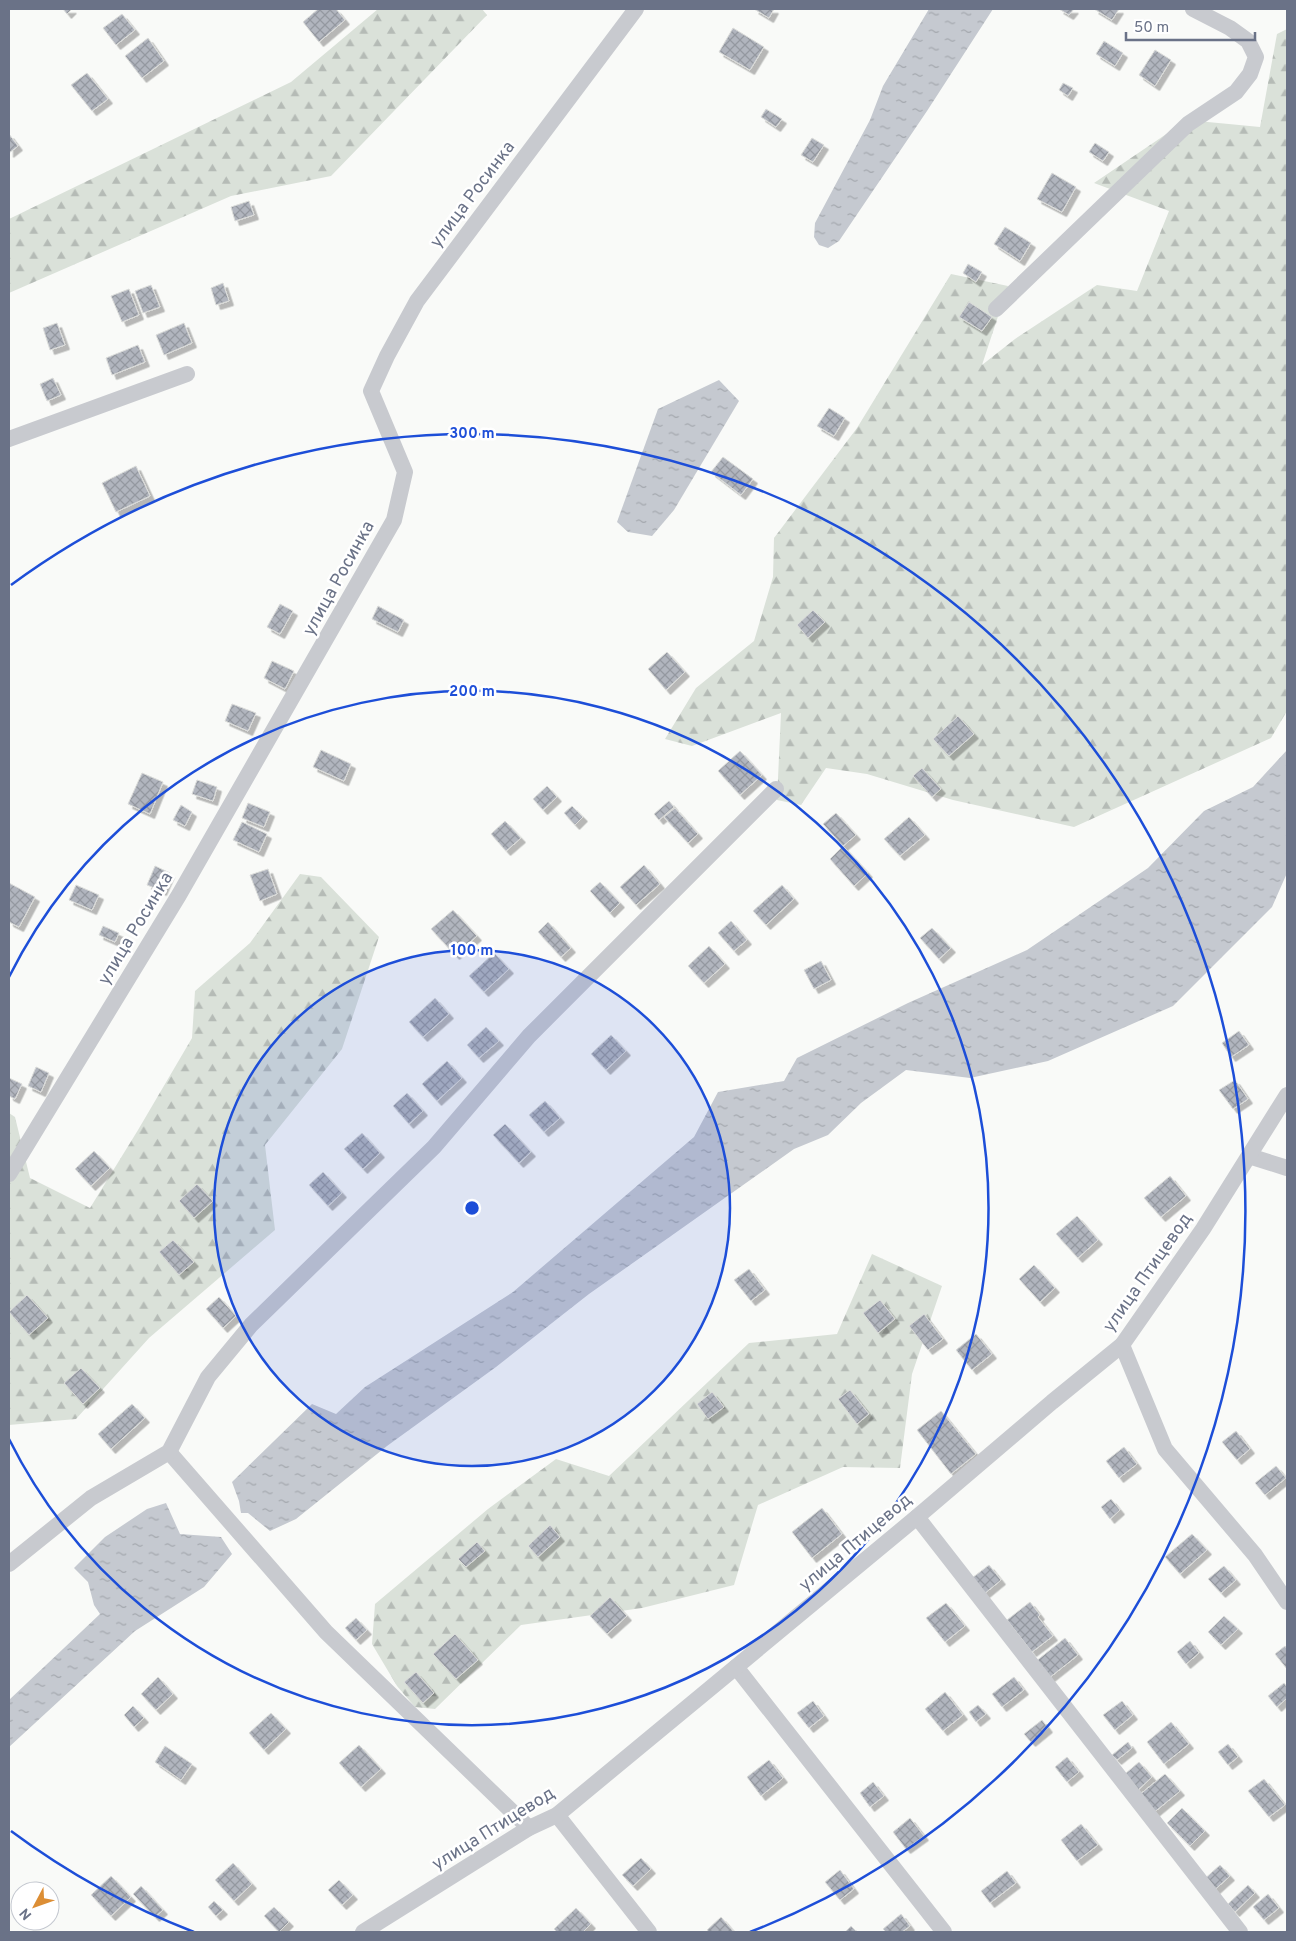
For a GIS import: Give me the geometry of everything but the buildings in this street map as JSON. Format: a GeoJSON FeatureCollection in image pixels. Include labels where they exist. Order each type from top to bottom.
{"type":"FeatureCollection","features":[{"type":"Feature","properties":{"kind":"street","name":"улица Росинка"},"geometry":{"type":"LineString","coordinates":[[9,1174],[179,895],[394,520],[405,472],[371,391],[387,356],[417,301],[636,9]]}},
{"type":"Feature","properties":{"kind":"street"},"geometry":{"type":"LineString","coordinates":[[996,309],[1188,124],[1236,92],[1250,74],[1256,57],[1248,41],[1230,28],[1193,9]]}},
{"type":"Feature","properties":{"kind":"street"},"geometry":{"type":"LineString","coordinates":[[9,439],[187,374]]}},
{"type":"Feature","properties":{"kind":"street"},"geometry":{"type":"LineString","coordinates":[[9,1564],[91,1498],[169,1452],[208,1377],[251,1325],[434,1147],[528,1036],[776,789]]}},
{"type":"Feature","properties":{"kind":"street","name":"улица Птицевод"},"geometry":{"type":"LineString","coordinates":[[363,1932],[529,1828],[557,1815],[736,1668],[1122,1344],[1203,1229],[1287,1095]]}},
{"type":"Feature","properties":{"kind":"street"},"geometry":{"type":"LineString","coordinates":[[1249,1156],[1287,1168]]}},
{"type":"Feature","properties":{"kind":"street"},"geometry":{"type":"LineString","coordinates":[[1122,1344],[1165,1449],[1254,1555],[1287,1602]]}},
{"type":"Feature","properties":{"kind":"street"},"geometry":{"type":"LineString","coordinates":[[169,1452],[326,1632],[529,1828]]}},
{"type":"Feature","properties":{"kind":"street"},"geometry":{"type":"LineString","coordinates":[[917,1517],[1240,1932]]}},
{"type":"Feature","properties":{"kind":"street"},"geometry":{"type":"LineString","coordinates":[[736,1668],[944,1932]]}},
{"type":"Feature","properties":{"kind":"street"},"geometry":{"type":"LineString","coordinates":[[557,1815],[649,1932]]}},
{"type":"Feature","properties":{"kind":"green space"},"geometry":{"type":"Polygon","coordinates":[[[378,9],[482,9],[487,15],[331,176],[231,196],[9,293],[9,219],[291,82],[378,9]]]}},
{"type":"Feature","properties":{"kind":"green space"},"geometry":{"type":"Polygon","coordinates":[[[1287,29],[1287,711],[1271,738],[1074,827],[953,800],[867,774],[826,768],[801,805],[777,800],[781,713],[692,746],[665,739],[696,688],[754,641],[773,577],[774,538],[857,428],[951,274],[1008,286],[982,365],[1015,339],[1097,285],[1137,291],[1169,211],[1094,183],[1187,120],[1260,127],[1277,34],[1287,29]]]}},
{"type":"Feature","properties":{"kind":"green space"},"geometry":{"type":"Polygon","coordinates":[[[300,874],[321,877],[379,937],[342,1049],[265,1145],[275,1230],[149,1338],[76,1419],[9,1425],[9,1113],[15,1117],[30,1178],[90,1208],[192,1038],[195,991],[250,943],[300,874]]]}},
{"type":"Feature","properties":{"kind":"green space"},"geometry":{"type":"Polygon","coordinates":[[[872,1254],[942,1286],[912,1374],[900,1468],[843,1467],[758,1505],[734,1585],[642,1608],[521,1625],[435,1709],[415,1707],[397,1686],[372,1644],[375,1604],[488,1509],[556,1459],[609,1476],[749,1343],[837,1334],[872,1254]]]}},
{"type":"Feature","properties":{"kind":"water"},"geometry":{"type":"Polygon","coordinates":[[[929,9],[993,9],[839,241],[828,248],[819,245],[814,237],[815,223],[870,120],[883,86],[929,9]]]}},
{"type":"Feature","properties":{"kind":"water"},"geometry":{"type":"Polygon","coordinates":[[[719,380],[739,401],[674,510],[652,536],[628,532],[617,522],[658,409],[719,380]]]}},
{"type":"Feature","properties":{"kind":"water"},"geometry":{"type":"Polygon","coordinates":[[[1287,750],[1287,873],[1272,907],[1173,1006],[1048,1061],[970,1078],[906,1070],[861,1103],[828,1135],[794,1149],[589,1294],[496,1367],[387,1446],[296,1519],[270,1531],[248,1513],[241,1513],[232,1482],[312,1404],[336,1414],[365,1387],[513,1292],[694,1137],[718,1092],[784,1081],[797,1058],[908,1003],[1027,950],[1148,868],[1204,811],[1253,787],[1287,750]]]}},
{"type":"Feature","properties":{"kind":"water"},"geometry":{"type":"Polygon","coordinates":[[[166,1503],[180,1534],[221,1537],[232,1554],[204,1587],[135,1631],[9,1747],[9,1700],[100,1614],[94,1605],[88,1582],[74,1568],[105,1537],[147,1509],[166,1503]]]}}]}
